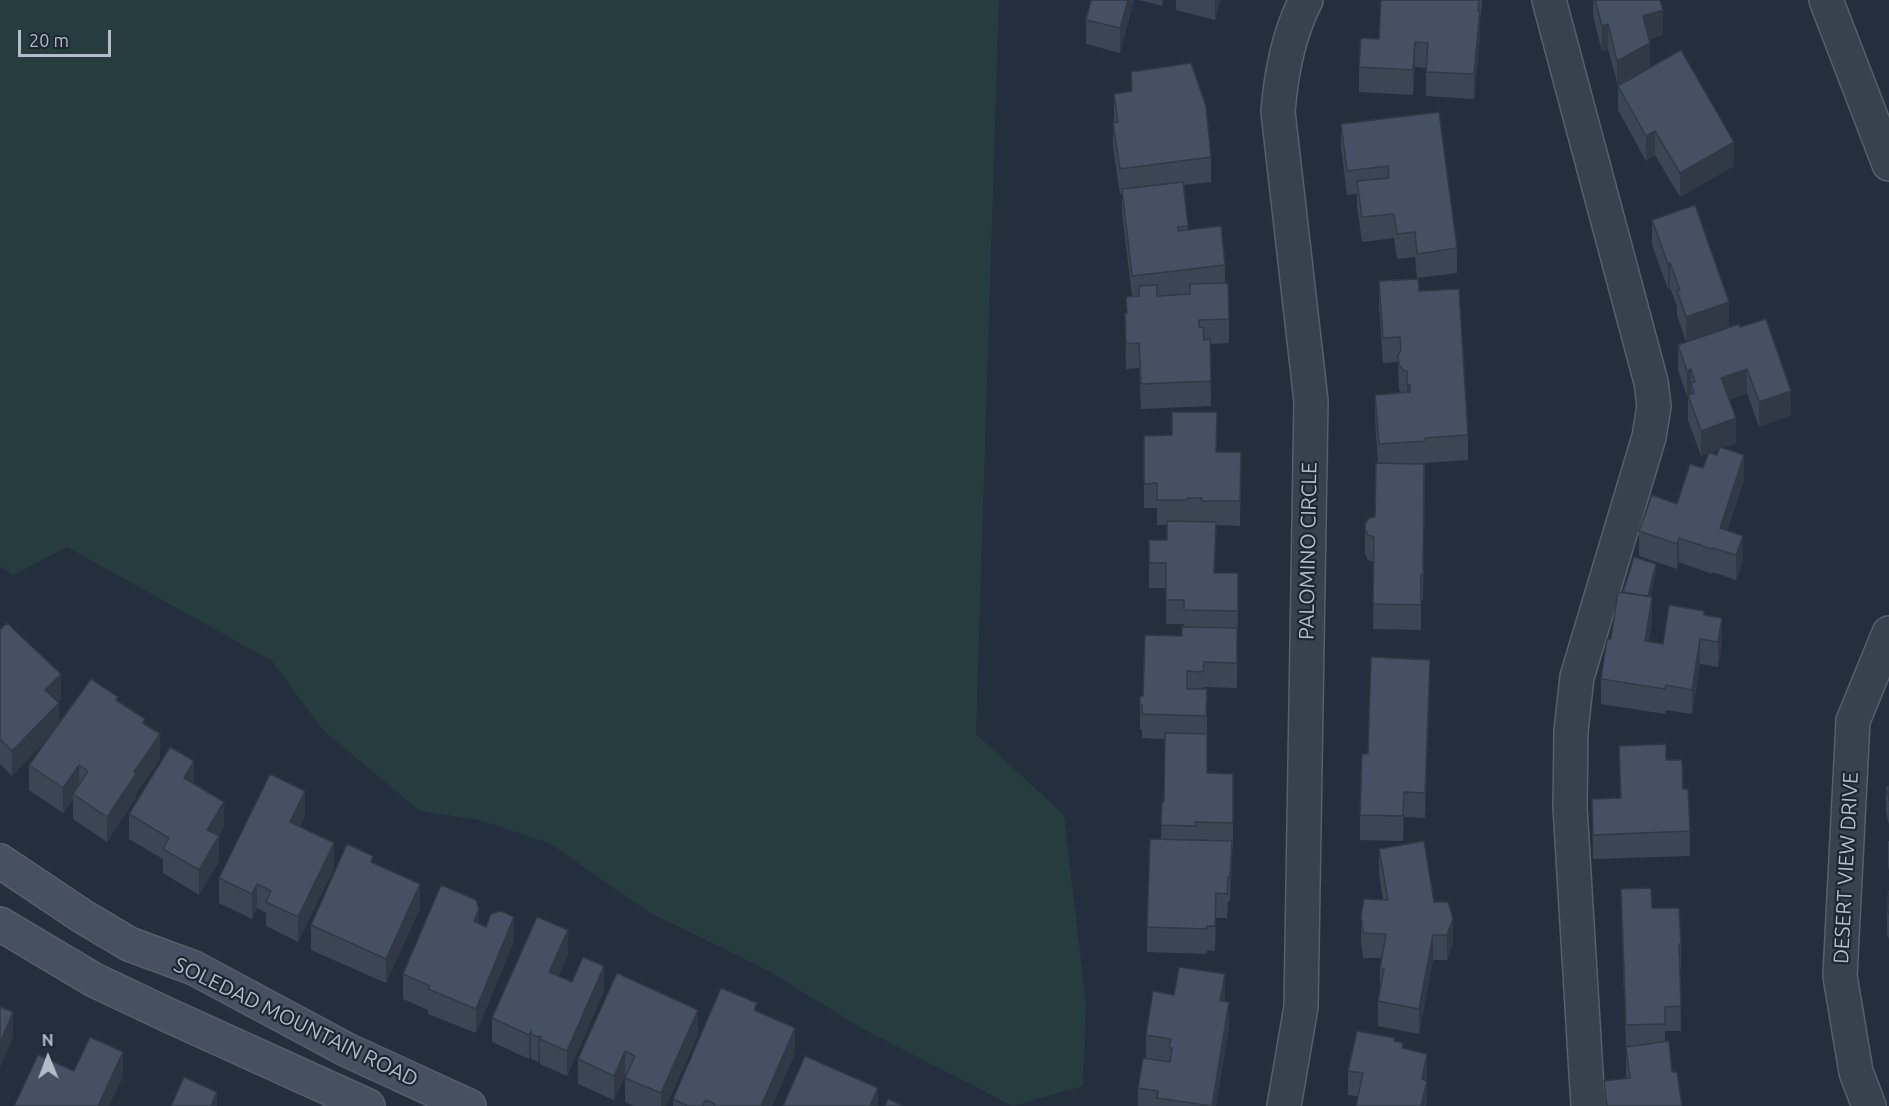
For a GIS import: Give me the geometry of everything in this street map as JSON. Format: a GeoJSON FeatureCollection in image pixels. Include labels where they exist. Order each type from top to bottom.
{"type":"FeatureCollection","features":[{"type":"Feature","properties":{"kind":"main road","name":"SOLEDAD MOUNTAIN ROAD"},"geometry":{"type":"LineString","coordinates":[[0,861],[82,916],[129,944],[194,968],[347,1050],[469,1106]]}},
{"type":"Feature","properties":{"kind":"main road","name":"SOLEDAD MOUNTAIN ROAD"},"geometry":{"type":"LineString","coordinates":[[0,924],[94,980],[368,1106]]}},
{"type":"Feature","properties":{"kind":"street","name":"PALOMINO CIRCLE"},"geometry":{"type":"LineString","coordinates":[[1284,1106],[1301,1007],[1311,401],[1278,112],[1281,78],[1288,44],[1306,0]]}},
{"type":"Feature","properties":{"kind":"street"},"geometry":{"type":"LineString","coordinates":[[1549,0],[1651,382],[1654,406],[1649,437],[1577,676],[1571,731],[1570,807],[1588,1106]]}},
{"type":"Feature","properties":{"kind":"street"},"geometry":{"type":"LineString","coordinates":[[1826,0],[1889,164]]}},
{"type":"Feature","properties":{"kind":"street","name":"DESERT VIEW DRIVE"},"geometry":{"type":"LineString","coordinates":[[1869,1106],[1856,1072],[1840,976],[1853,721],[1889,633]]}},
{"type":"Feature","properties":{"kind":"green space"},"geometry":{"type":"Polygon","coordinates":[[[0,0],[999,0],[976,734],[1064,815],[1086,1005],[1083,1086],[1013,1106],[863,1029],[767,970],[647,911],[551,844],[480,820],[420,811],[323,730],[272,661],[67,547],[13,575],[0,566],[0,0]]]}},
{"type":"Feature","properties":{"kind":"building"},"geometry":{"type":"Polygon","coordinates":[[[1091,0],[1128,0],[1120,28],[1086,20],[1091,0]]]}},
{"type":"Feature","properties":{"kind":"building"},"geometry":{"type":"Polygon","coordinates":[[[1381,0],[1479,0],[1474,74],[1426,72],[1428,43],[1415,42],[1413,70],[1359,67],[1361,38],[1379,39],[1381,0]]]}},
{"type":"Feature","properties":{"kind":"building"},"geometry":{"type":"Polygon","coordinates":[[[1595,0],[1660,0],[1663,10],[1643,16],[1650,43],[1617,61],[1608,24],[1602,26],[1595,0]]]}},
{"type":"Feature","properties":{"kind":"building"},"geometry":{"type":"Polygon","coordinates":[[[1681,50],[1734,142],[1680,173],[1655,131],[1646,136],[1618,86],[1681,50]]]}},
{"type":"Feature","properties":{"kind":"building"},"geometry":{"type":"Polygon","coordinates":[[[1191,63],[1206,106],[1211,157],[1120,169],[1113,123],[1118,122],[1114,94],[1132,91],[1131,72],[1191,63]]]}},
{"type":"Feature","properties":{"kind":"building"},"geometry":{"type":"Polygon","coordinates":[[[1439,112],[1457,248],[1417,254],[1415,232],[1397,234],[1394,214],[1362,217],[1357,181],[1389,178],[1388,166],[1347,171],[1341,124],[1439,112]]]}},
{"type":"Feature","properties":{"kind":"building"},"geometry":{"type":"Polygon","coordinates":[[[1183,182],[1188,226],[1178,227],[1178,231],[1221,226],[1225,265],[1132,276],[1122,189],[1183,182]]]}},
{"type":"Feature","properties":{"kind":"building"},"geometry":{"type":"Polygon","coordinates":[[[1695,205],[1729,302],[1686,317],[1677,290],[1680,290],[1652,220],[1695,205]]]}},
{"type":"Feature","properties":{"kind":"building"},"geometry":{"type":"Polygon","coordinates":[[[1418,279],[1419,291],[1459,289],[1468,435],[1379,444],[1375,395],[1410,392],[1410,385],[1407,385],[1407,371],[1399,365],[1400,337],[1383,338],[1379,281],[1418,279]]]}},
{"type":"Feature","properties":{"kind":"building"},"geometry":{"type":"Polygon","coordinates":[[[1228,283],[1229,319],[1199,320],[1199,327],[1203,327],[1204,340],[1210,339],[1211,381],[1141,384],[1139,343],[1126,344],[1126,297],[1139,296],[1139,286],[1157,285],[1157,296],[1190,294],[1190,284],[1228,283]]]}},
{"type":"Feature","properties":{"kind":"building"},"geometry":{"type":"Polygon","coordinates":[[[1766,319],[1791,391],[1759,402],[1747,369],[1721,378],[1736,418],[1701,431],[1688,395],[1694,393],[1691,383],[1695,382],[1691,369],[1687,371],[1678,345],[1739,324],[1740,327],[1766,319]]]}},
{"type":"Feature","properties":{"kind":"building"},"geometry":{"type":"Polygon","coordinates":[[[1172,412],[1217,412],[1216,452],[1241,452],[1240,501],[1202,501],[1202,498],[1157,500],[1157,483],[1144,484],[1144,436],[1172,435],[1172,412]]]}},
{"type":"Feature","properties":{"kind":"building"},"geometry":{"type":"Polygon","coordinates":[[[1720,447],[1744,455],[1720,528],[1743,536],[1736,555],[1679,538],[1677,544],[1639,531],[1652,495],[1677,504],[1690,464],[1703,468],[1709,452],[1717,455],[1720,447]]]}},
{"type":"Feature","properties":{"kind":"building"},"geometry":{"type":"Polygon","coordinates":[[[1376,463],[1424,464],[1421,605],[1373,604],[1374,537],[1368,535],[1365,524],[1369,518],[1375,517],[1376,463]]]}},
{"type":"Feature","properties":{"kind":"building"},"geometry":{"type":"Polygon","coordinates":[[[1167,521],[1216,522],[1214,573],[1238,573],[1238,611],[1184,610],[1184,600],[1166,600],[1166,563],[1149,563],[1149,540],[1167,540],[1167,521]]]}},
{"type":"Feature","properties":{"kind":"building"},"geometry":{"type":"Polygon","coordinates":[[[1634,557],[1656,564],[1648,596],[1623,592],[1634,557]]]}},
{"type":"Feature","properties":{"kind":"building"},"geometry":{"type":"Polygon","coordinates":[[[1618,592],[1652,597],[1645,641],[1663,644],[1669,605],[1704,611],[1704,615],[1722,618],[1718,642],[1700,639],[1692,690],[1666,685],[1665,689],[1601,679],[1607,639],[1611,639],[1618,592]]]}},
{"type":"Feature","properties":{"kind":"building"},"geometry":{"type":"Polygon","coordinates":[[[7,623],[61,674],[45,690],[59,703],[12,751],[0,739],[0,630],[7,623]]]}},
{"type":"Feature","properties":{"kind":"building"},"geometry":{"type":"Polygon","coordinates":[[[1182,627],[1237,628],[1237,663],[1204,662],[1203,672],[1187,671],[1187,689],[1207,689],[1206,716],[1142,714],[1140,696],[1143,696],[1145,635],[1182,636],[1182,627]]]}},
{"type":"Feature","properties":{"kind":"building"},"geometry":{"type":"Polygon","coordinates":[[[1371,657],[1430,660],[1425,793],[1404,792],[1403,816],[1360,815],[1362,754],[1368,754],[1371,657]]]}},
{"type":"Feature","properties":{"kind":"building"},"geometry":{"type":"Polygon","coordinates":[[[91,679],[118,697],[116,700],[145,719],[143,723],[160,734],[107,817],[73,794],[88,771],[79,765],[63,788],[29,765],[91,679]]]}},
{"type":"Feature","properties":{"kind":"building"},"geometry":{"type":"Polygon","coordinates":[[[1165,733],[1207,734],[1207,773],[1233,774],[1233,823],[1195,822],[1195,826],[1161,825],[1162,802],[1164,802],[1165,733]]]}},
{"type":"Feature","properties":{"kind":"building"},"geometry":{"type":"Polygon","coordinates":[[[1666,744],[1666,760],[1682,760],[1683,789],[1688,789],[1690,831],[1593,835],[1592,799],[1621,798],[1619,746],[1666,744]]]}},
{"type":"Feature","properties":{"kind":"building"},"geometry":{"type":"Polygon","coordinates":[[[170,747],[194,761],[184,778],[224,802],[207,830],[219,836],[199,870],[163,849],[169,838],[129,814],[170,747]]]}},
{"type":"Feature","properties":{"kind":"building"},"geometry":{"type":"Polygon","coordinates":[[[270,774],[305,791],[290,822],[334,843],[298,917],[266,902],[271,891],[257,884],[252,894],[219,878],[270,774]]]}},
{"type":"Feature","properties":{"kind":"building"},"geometry":{"type":"Polygon","coordinates":[[[1150,839],[1232,841],[1227,894],[1216,893],[1215,926],[1207,926],[1207,929],[1147,927],[1150,839]]]}},
{"type":"Feature","properties":{"kind":"building"},"geometry":{"type":"Polygon","coordinates":[[[1424,841],[1434,902],[1448,902],[1453,919],[1447,935],[1433,935],[1419,1009],[1378,1001],[1384,969],[1380,968],[1386,934],[1363,933],[1361,916],[1364,899],[1388,900],[1379,849],[1424,841]]]}},
{"type":"Feature","properties":{"kind":"building"},"geometry":{"type":"Polygon","coordinates":[[[347,844],[373,856],[371,862],[420,884],[386,959],[311,925],[347,844]]]}},
{"type":"Feature","properties":{"kind":"building"},"geometry":{"type":"Polygon","coordinates":[[[441,885],[476,900],[479,909],[474,921],[486,927],[491,914],[501,911],[514,917],[476,1009],[428,989],[430,986],[403,974],[441,885]]]}},
{"type":"Feature","properties":{"kind":"building"},"geometry":{"type":"Polygon","coordinates":[[[1651,888],[1652,908],[1679,908],[1681,1006],[1665,1007],[1665,1024],[1626,1025],[1621,889],[1651,888]]]}},
{"type":"Feature","properties":{"kind":"building"},"geometry":{"type":"Polygon","coordinates":[[[1889,891],[1889,914],[1887,910],[1889,891]]]}},
{"type":"Feature","properties":{"kind":"building"},"geometry":{"type":"Polygon","coordinates":[[[537,917],[568,930],[549,972],[572,982],[583,957],[604,966],[567,1051],[540,1039],[541,1036],[531,1034],[531,1031],[529,1035],[492,1018],[537,917]]]}},
{"type":"Feature","properties":{"kind":"building"},"geometry":{"type":"Polygon","coordinates":[[[1179,967],[1225,974],[1220,1001],[1229,1002],[1212,1106],[1157,1098],[1158,1091],[1138,1088],[1143,1058],[1170,1062],[1171,1039],[1146,1035],[1153,991],[1174,995],[1179,967]]]}},
{"type":"Feature","properties":{"kind":"building"},"geometry":{"type":"Polygon","coordinates":[[[617,973],[698,1010],[661,1093],[625,1078],[635,1056],[625,1051],[614,1076],[578,1059],[617,973]]]}},
{"type":"Feature","properties":{"kind":"building"},"geometry":{"type":"Polygon","coordinates":[[[721,988],[757,1003],[754,1010],[795,1028],[761,1106],[714,1106],[715,1104],[706,1100],[702,1106],[688,1106],[673,1099],[721,988]]]}},
{"type":"Feature","properties":{"kind":"building"},"geometry":{"type":"Polygon","coordinates":[[[0,1007],[13,1012],[0,1043],[0,1007]]]}},
{"type":"Feature","properties":{"kind":"building"},"geometry":{"type":"Polygon","coordinates":[[[1357,1031],[1395,1038],[1394,1041],[1403,1043],[1402,1048],[1427,1054],[1422,1079],[1427,1081],[1421,1106],[1356,1106],[1363,1073],[1348,1071],[1357,1031]]]}},
{"type":"Feature","properties":{"kind":"building"},"geometry":{"type":"Polygon","coordinates":[[[90,1037],[123,1052],[98,1106],[14,1106],[38,1055],[74,1071],[90,1037]]]}},
{"type":"Feature","properties":{"kind":"building"},"geometry":{"type":"Polygon","coordinates":[[[1669,1041],[1672,1072],[1677,1072],[1682,1106],[1607,1106],[1604,1081],[1630,1078],[1626,1047],[1669,1041]]]}},
{"type":"Feature","properties":{"kind":"building"},"geometry":{"type":"Polygon","coordinates":[[[805,1056],[878,1088],[870,1106],[783,1106],[805,1056]]]}},
{"type":"Feature","properties":{"kind":"building"},"geometry":{"type":"Polygon","coordinates":[[[184,1077],[217,1092],[211,1106],[171,1106],[184,1077]]]}},
{"type":"Feature","properties":{"kind":"building"},"geometry":{"type":"Polygon","coordinates":[[[888,1099],[903,1106],[885,1106],[888,1099]]]}}]}
